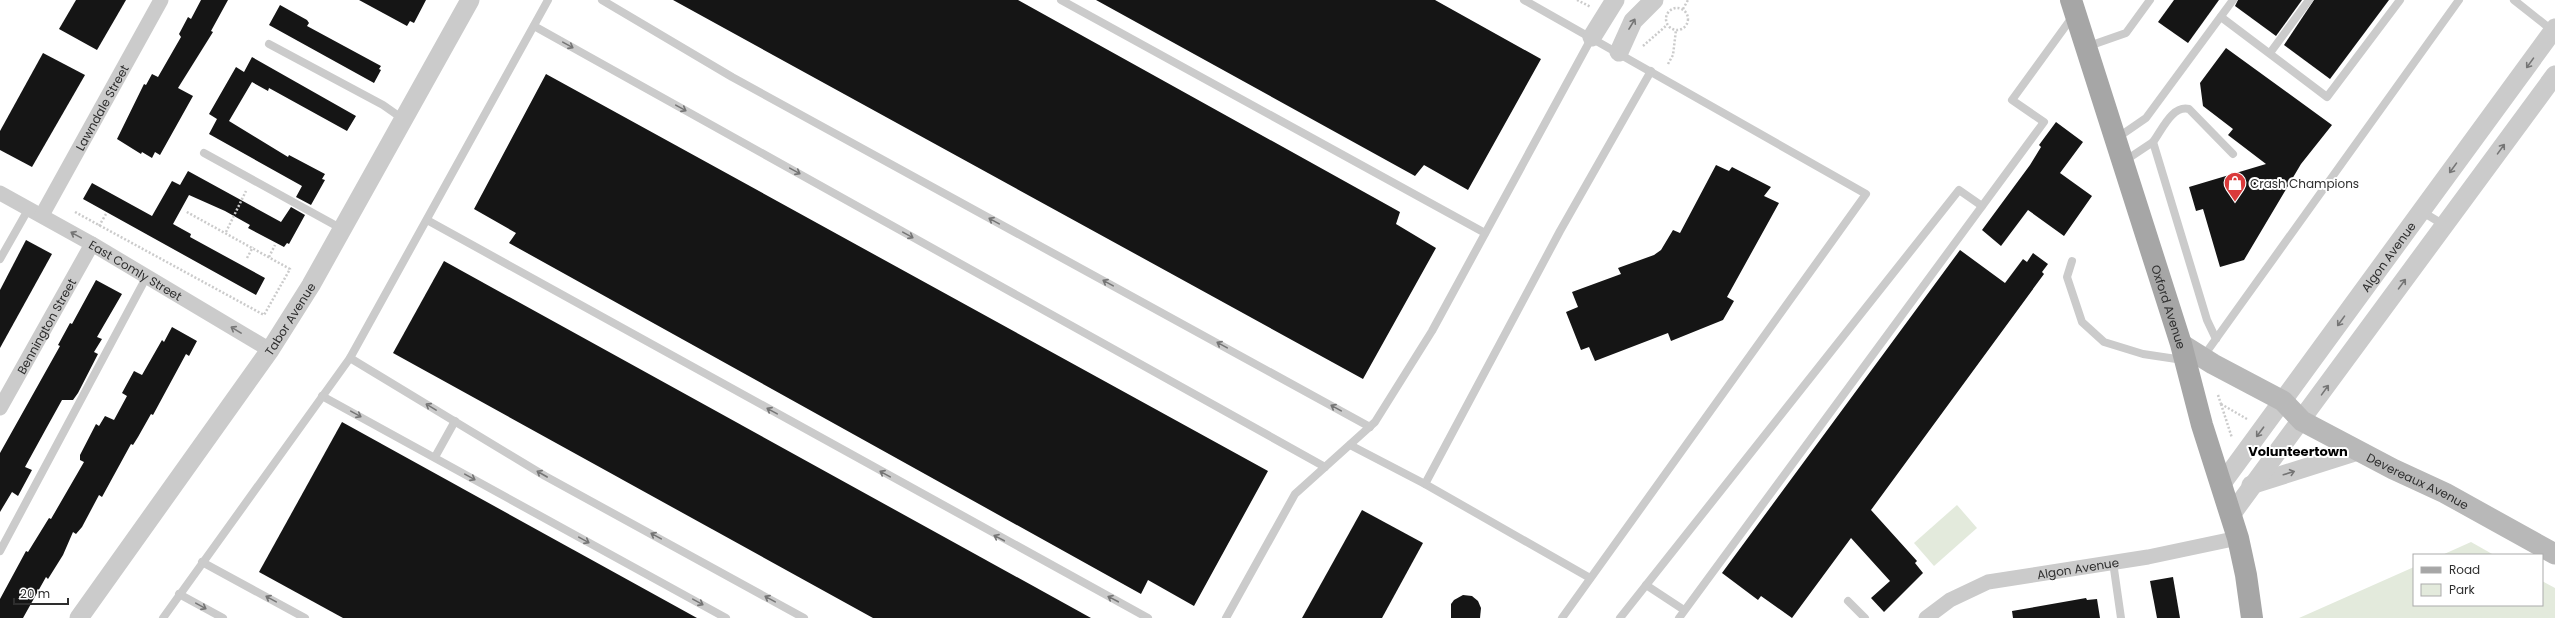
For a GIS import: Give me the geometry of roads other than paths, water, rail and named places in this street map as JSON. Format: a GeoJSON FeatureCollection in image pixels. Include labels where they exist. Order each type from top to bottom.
{"type":"FeatureCollection","features":[{"type":"Feature","properties":{"kind":"main road","name":"Oxford Avenue"},"geometry":{"type":"LineString","coordinates":[[2073,7],[2122,162],[2189,354],[2220,485],[2238,538],[2246,575],[2252,618]]}},
{"type":"Feature","properties":{"kind":"main road","name":"Devereaux Avenue"},"geometry":{"type":"LineString","coordinates":[[2189,354],[2283,401],[2302,421],[2358,451],[2445,493],[2555,554]]}},
{"type":"Feature","properties":{"kind":"street","name":"Lawndale Street"},"geometry":{"type":"LineString","coordinates":[[35,212],[161,0]]}},
{"type":"Feature","properties":{"kind":"street"},"geometry":{"type":"LineString","coordinates":[[1592,37],[1615,0]]}},
{"type":"Feature","properties":{"kind":"street"},"geometry":{"type":"LineString","coordinates":[[1618,52],[1633,21],[1654,0]]}},
{"type":"Feature","properties":{"kind":"street","name":"Tabor Avenue"},"geometry":{"type":"LineString","coordinates":[[79,618],[270,350],[311,285],[468,1]]}},
{"type":"Feature","properties":{"kind":"street","name":"Algon Avenue"},"geometry":{"type":"LineString","coordinates":[[2220,485],[2554,31]]}},
{"type":"Feature","properties":{"kind":"street"},"geometry":{"type":"LineString","coordinates":[[2231,515],[2251,485],[2302,421],[2555,75]]}},
{"type":"Feature","properties":{"kind":"street","name":"East Comly Street"},"geometry":{"type":"LineString","coordinates":[[0,193],[92,244],[270,350]]}},
{"type":"Feature","properties":{"kind":"street","name":"Bennington Street"},"geometry":{"type":"LineString","coordinates":[[0,408],[92,244]]}},
{"type":"Feature","properties":{"kind":"street"},"geometry":{"type":"LineString","coordinates":[[2251,485],[2358,451]]}},
{"type":"Feature","properties":{"kind":"street","name":"Algon Avenue"},"geometry":{"type":"LineString","coordinates":[[1926,618],[1950,600],[1988,582],[2113,562],[2238,538]]}},
{"type":"Feature","properties":{"kind":"lane"},"geometry":{"type":"LineString","coordinates":[[163,618],[350,358],[548,0]]}},
{"type":"Feature","properties":{"kind":"lane"},"geometry":{"type":"LineString","coordinates":[[602,0],[739,81],[1370,426]]}},
{"type":"Feature","properties":{"kind":"lane"},"geometry":{"type":"LineString","coordinates":[[1061,0],[1485,233]]}},
{"type":"Feature","properties":{"kind":"lane"},"geometry":{"type":"LineString","coordinates":[[1524,0],[1592,37],[1866,194],[1562,618]]}},
{"type":"Feature","properties":{"kind":"lane"},"geometry":{"type":"LineString","coordinates":[[2086,48],[2126,33],[2150,0]]}},
{"type":"Feature","properties":{"kind":"lane"},"geometry":{"type":"LineString","coordinates":[[2115,140],[2146,118],[2233,0]]}},
{"type":"Feature","properties":{"kind":"lane"},"geometry":{"type":"LineString","coordinates":[[2270,54],[2309,0]]}},
{"type":"Feature","properties":{"kind":"lane"},"geometry":{"type":"LineString","coordinates":[[2221,17],[2327,97],[2400,0]]}},
{"type":"Feature","properties":{"kind":"lane"},"geometry":{"type":"LineString","coordinates":[[2072,260],[2066,277],[2082,322],[2104,342],[2143,354],[2189,354],[2216,339],[2459,0]]}},
{"type":"Feature","properties":{"kind":"lane"},"geometry":{"type":"LineString","coordinates":[[2514,0],[2554,31]]}},
{"type":"Feature","properties":{"kind":"lane"},"geometry":{"type":"LineString","coordinates":[[1679,618],[2044,122],[2012,100],[2073,7]]}},
{"type":"Feature","properties":{"kind":"lane"},"geometry":{"type":"LineString","coordinates":[[534,26],[1325,467]]}},
{"type":"Feature","properties":{"kind":"lane"},"geometry":{"type":"LineString","coordinates":[[1226,618],[1295,494],[1375,422],[1432,331],[1592,37]]}},
{"type":"Feature","properties":{"kind":"lane"},"geometry":{"type":"LineString","coordinates":[[269,44],[383,105],[403,119]]}},
{"type":"Feature","properties":{"kind":"lane"},"geometry":{"type":"LineString","coordinates":[[1425,484],[1560,231],[1651,71]]}},
{"type":"Feature","properties":{"kind":"lane"},"geometry":{"type":"LineString","coordinates":[[2122,162],[2153,142],[2174,112],[2185,108],[2189,109],[2233,154]]}},
{"type":"Feature","properties":{"kind":"lane"},"geometry":{"type":"LineString","coordinates":[[2153,142],[2207,320],[2216,339]]}},
{"type":"Feature","properties":{"kind":"lane"},"geometry":{"type":"LineString","coordinates":[[204,153],[342,229]]}},
{"type":"Feature","properties":{"kind":"lane"},"geometry":{"type":"LineString","coordinates":[[1620,618],[1959,190],[1982,206]]}},
{"type":"Feature","properties":{"kind":"lane"},"geometry":{"type":"LineString","coordinates":[[2421,211],[2444,226]]}},
{"type":"Feature","properties":{"kind":"lane"},"geometry":{"type":"LineString","coordinates":[[0,260],[35,212]]}},
{"type":"Feature","properties":{"kind":"lane"},"geometry":{"type":"LineString","coordinates":[[427,220],[1148,618]]}},
{"type":"Feature","properties":{"kind":"lane"},"geometry":{"type":"LineString","coordinates":[[0,551],[147,276]]}},
{"type":"Feature","properties":{"kind":"lane"},"geometry":{"type":"LineString","coordinates":[[350,358],[546,476],[804,618]]}},
{"type":"Feature","properties":{"kind":"lane"},"geometry":{"type":"LineString","coordinates":[[322,396],[726,618]]}},
{"type":"Feature","properties":{"kind":"lane"},"geometry":{"type":"LineString","coordinates":[[435,457],[455,421]]}},
{"type":"Feature","properties":{"kind":"lane"},"geometry":{"type":"LineString","coordinates":[[1350,445],[1425,484],[1590,578]]}},
{"type":"Feature","properties":{"kind":"lane"},"geometry":{"type":"LineString","coordinates":[[202,562],[306,618]]}},
{"type":"Feature","properties":{"kind":"lane"},"geometry":{"type":"LineString","coordinates":[[2113,562],[2121,618]]}},
{"type":"Feature","properties":{"kind":"lane"},"geometry":{"type":"LineString","coordinates":[[1646,585],[1684,610]]}},
{"type":"Feature","properties":{"kind":"lane"},"geometry":{"type":"LineString","coordinates":[[180,594],[223,618]]}},
{"type":"Feature","properties":{"kind":"lane"},"geometry":{"type":"LineString","coordinates":[[1848,601],[1865,618]]}},
{"type":"Feature","properties":{"kind":"place","name":"Crash Champions"},"geometry":{"type":"Point","coordinates":[2235,202]}},
{"type":"Feature","properties":{"kind":"district","name":"Volunteertown"},"geometry":{"type":"Point","coordinates":[2298,451]}}]}
